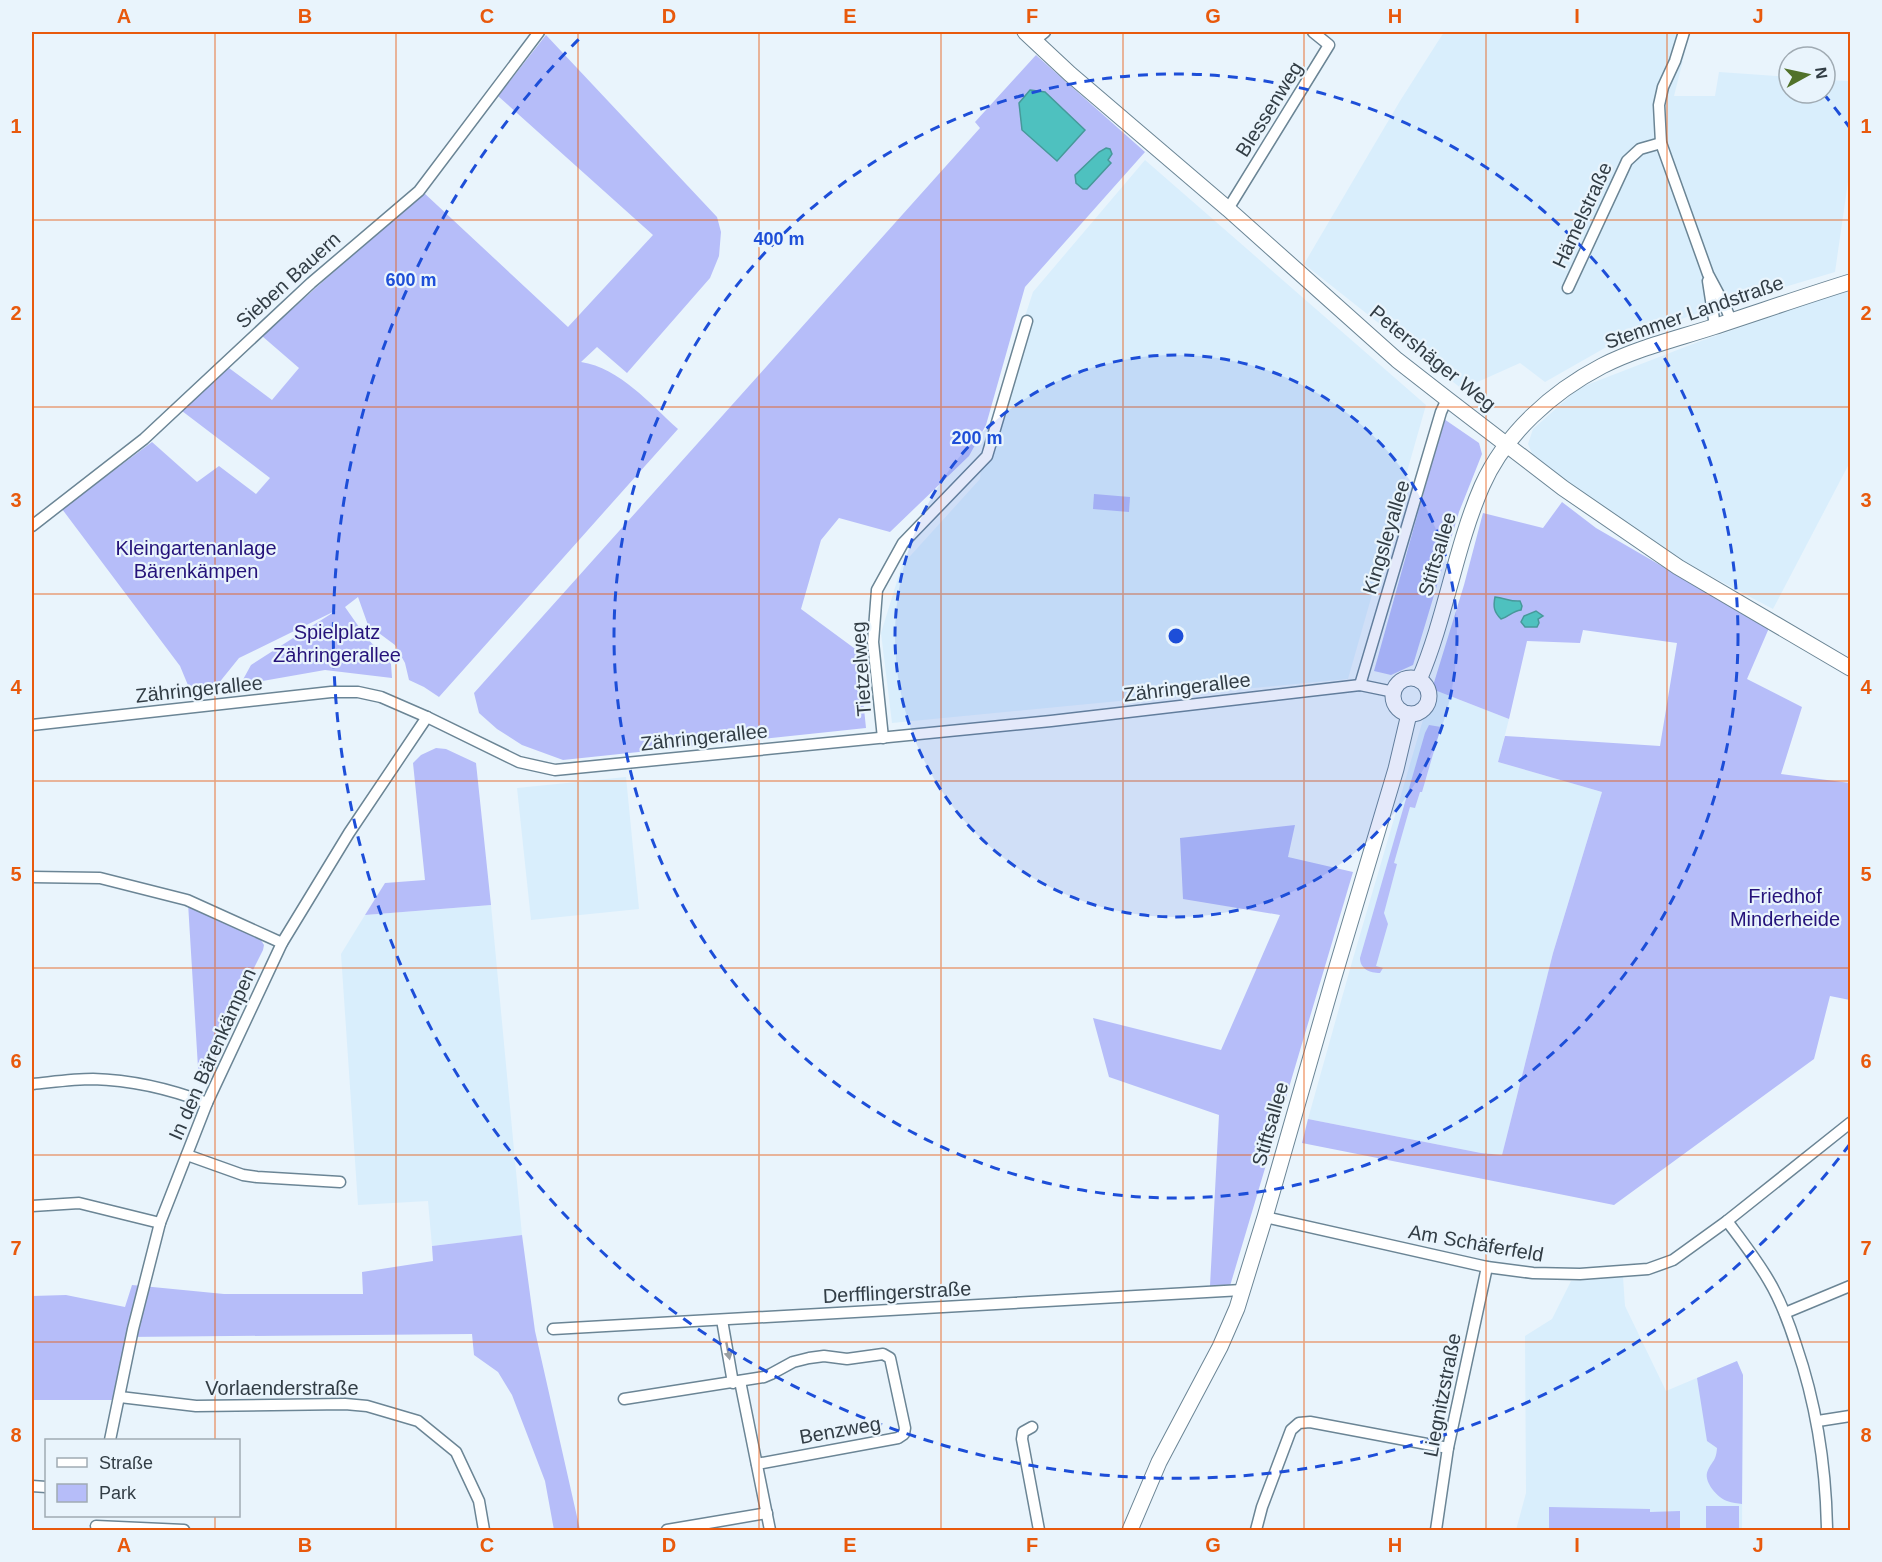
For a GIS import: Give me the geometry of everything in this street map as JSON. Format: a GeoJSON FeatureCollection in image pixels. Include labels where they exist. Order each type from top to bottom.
{"type":"FeatureCollection","features":[{"type":"Feature","properties":{"kind":"main road","name":"Petershäger Weg"},"geometry":{"type":"LineString","coordinates":[[1035,34],[1070,74],[1228,209],[1397,360],[1447,399],[1586,504],[1678,567],[1851,668]]}},
{"type":"Feature","properties":{"kind":"main road","name":"Stemmer Landstraße"},"geometry":{"type":"LineString","coordinates":[[1507,445],[1544,405],[1567,387],[1602,366],[1649,347],[1851,282]]}},
{"type":"Feature","properties":{"kind":"main road","name":"Stiftsallee"},"geometry":{"type":"LineString","coordinates":[[1419,680],[1448,594],[1468,521],[1483,484],[1507,445]]}},
{"type":"Feature","properties":{"kind":"main road"},"geometry":{"type":"LineString","coordinates":[[1408,678],[1419,680],[1429,692],[1428,702],[1421,712],[1409,714],[1402,712],[1393,700],[1394,692],[1403,680],[1408,678]]}},
{"type":"Feature","properties":{"kind":"main road","name":"Stiftsallee"},"geometry":{"type":"LineString","coordinates":[[1130,1530],[1159,1462],[1220,1347],[1242,1290],[1396,769],[1409,714]]}},
{"type":"Feature","properties":{"kind":"street","name":"Sieben Bauern"},"geometry":{"type":"LineString","coordinates":[[32,526],[144,439],[311,283],[419,191],[539,32]]}},
{"type":"Feature","properties":{"kind":"street","name":"Blessenweg"},"geometry":{"type":"LineString","coordinates":[[1228,209],[1329,45],[1313,32]]}},
{"type":"Feature","properties":{"kind":"street"},"geometry":{"type":"LineString","coordinates":[[1684,32],[1675,61],[1663,87],[1659,105],[1661,142],[1708,274],[1731,320]]}},
{"type":"Feature","properties":{"kind":"street","name":"Hämelstraße"},"geometry":{"type":"LineString","coordinates":[[1568,288],[1627,161],[1640,148],[1661,142]]}},
{"type":"Feature","properties":{"kind":"street"},"geometry":{"type":"LineString","coordinates":[[1708,274],[1715,326]]}},
{"type":"Feature","properties":{"kind":"street","name":"Tietzelweg"},"geometry":{"type":"LineString","coordinates":[[884,738],[873,642],[877,590],[903,543],[987,456],[1027,321]]}},
{"type":"Feature","properties":{"kind":"street","name":"Kingsleyallee"},"geometry":{"type":"LineString","coordinates":[[1360,685],[1441,412],[1447,399]]}},
{"type":"Feature","properties":{"kind":"street","name":"Zähringerallee"},"geometry":{"type":"LineString","coordinates":[[32,725],[331,692],[358,692],[381,697],[427,717],[519,762],[555,770],[1051,721],[1360,685],[1394,692]]}},
{"type":"Feature","properties":{"kind":"street","name":"In den Bärenkämpen"},"geometry":{"type":"LineString","coordinates":[[110,1439],[133,1329],[160,1223],[207,1103],[282,943],[349,832],[427,717]]}},
{"type":"Feature","properties":{"kind":"street"},"geometry":{"type":"LineString","coordinates":[[32,877],[100,878],[187,900],[282,943]]}},
{"type":"Feature","properties":{"kind":"street"},"geometry":{"type":"LineString","coordinates":[[33,1084],[92,1079],[128,1082],[161,1088],[207,1103]]}},
{"type":"Feature","properties":{"kind":"street","name":"Am Schäferfeld"},"geometry":{"type":"LineString","coordinates":[[1265,1217],[1487,1267],[1533,1274],[1648,1269],[1673,1260],[1727,1221],[1851,1123]]}},
{"type":"Feature","properties":{"kind":"street"},"geometry":{"type":"LineString","coordinates":[[187,1155],[250,1176],[340,1182]]}},
{"type":"Feature","properties":{"kind":"street"},"geometry":{"type":"LineString","coordinates":[[32,1206],[79,1203],[160,1223]]}},
{"type":"Feature","properties":{"kind":"street"},"geometry":{"type":"LineString","coordinates":[[1727,1221],[1770,1283],[1785,1313],[1805,1369],[1818,1421],[1827,1489],[1827,1530]]}},
{"type":"Feature","properties":{"kind":"street","name":"Liegnitzstraße"},"geometry":{"type":"LineString","coordinates":[[1436,1530],[1448,1448],[1487,1267]]}},
{"type":"Feature","properties":{"kind":"street"},"geometry":{"type":"LineString","coordinates":[[1785,1313],[1851,1286]]}},
{"type":"Feature","properties":{"kind":"street","name":"Derfflingerstraße"},"geometry":{"type":"LineString","coordinates":[[553,1329],[1242,1290]]}},
{"type":"Feature","properties":{"kind":"street"},"geometry":{"type":"LineString","coordinates":[[722,1320],[757,1464],[770,1530]]}},
{"type":"Feature","properties":{"kind":"street","name":"Benzweg"},"geometry":{"type":"LineString","coordinates":[[624,1399],[737,1382],[771,1374],[793,1362],[808,1358],[824,1356],[847,1359],[883,1354],[890,1358],[905,1428],[904,1434],[898,1438],[757,1464]]}},
{"type":"Feature","properties":{"kind":"street","name":"Vorlaenderstraße"},"geometry":{"type":"LineString","coordinates":[[120,1396],[196,1406],[345,1404],[367,1407],[418,1421],[456,1452],[479,1501],[484,1530]]}},
{"type":"Feature","properties":{"kind":"street"},"geometry":{"type":"LineString","coordinates":[[1818,1421],[1851,1416]]}},
{"type":"Feature","properties":{"kind":"street"},"geometry":{"type":"LineString","coordinates":[[1256,1530],[1262,1507],[1291,1430],[1299,1423],[1310,1422],[1448,1448]]}},
{"type":"Feature","properties":{"kind":"street"},"geometry":{"type":"LineString","coordinates":[[1032,1427],[1023,1432],[1022,1439],[1039,1530]]}},
{"type":"Feature","properties":{"kind":"street"},"geometry":{"type":"LineString","coordinates":[[667,1530],[767,1513]]}},
{"type":"Feature","properties":{"kind":"street"},"geometry":{"type":"LineString","coordinates":[[96,1524],[184,1530]]}},
{"type":"Feature","properties":{"kind":"shaded area"},"geometry":{"type":"Polygon","coordinates":[[[1444,32],[1690,32],[1674,96],[1715,96],[1719,72],[1777,76],[1777,105],[1837,105],[1837,80],[1850,81],[1850,168],[1835,272],[1698,313],[1610,345],[1545,382],[1520,363],[1462,389],[1304,264],[1400,101],[1444,32]]]}},
{"type":"Feature","properties":{"kind":"shaded area"},"geometry":{"type":"Polygon","coordinates":[[[1030,90],[1045,92],[1085,130],[1057,161],[1022,130],[1019,103],[1030,90]]]}},
{"type":"Feature","properties":{"kind":"shaded area"},"geometry":{"type":"Polygon","coordinates":[[[1106,148],[1110,149],[1112,154],[1108,160],[1111,163],[1087,189],[1083,189],[1076,183],[1075,175],[1106,148]]]}},
{"type":"Feature","properties":{"kind":"shaded area"},"geometry":{"type":"Polygon","coordinates":[[[1145,160],[1426,405],[1348,679],[892,723],[881,633],[902,565],[980,479],[983,444],[1033,292],[1145,160]]]}},
{"type":"Feature","properties":{"kind":"shaded area"},"geometry":{"type":"Polygon","coordinates":[[[1850,289],[1850,462],[1773,609],[1652,545],[1534,458],[1528,444],[1533,429],[1579,388],[1698,342],[1850,289]]]}},
{"type":"Feature","properties":{"kind":"shaded area"},"geometry":{"type":"Polygon","coordinates":[[[1495,597],[1520,601],[1521,610],[1501,619],[1495,609],[1495,597]]]}},
{"type":"Feature","properties":{"kind":"shaded area"},"geometry":{"type":"Polygon","coordinates":[[[1536,611],[1543,616],[1538,619],[1537,627],[1525,627],[1521,622],[1524,616],[1536,611]]]}},
{"type":"Feature","properties":{"kind":"shaded area"},"geometry":{"type":"Polygon","coordinates":[[[1432,689],[1509,719],[1498,762],[1602,792],[1553,953],[1502,1155],[1481,1153],[1308,1119],[1432,689]]]}},
{"type":"Feature","properties":{"kind":"shaded area"},"geometry":{"type":"Polygon","coordinates":[[[626,777],[639,909],[531,920],[517,788],[626,777]]]}},
{"type":"Feature","properties":{"kind":"shaded area"},"geometry":{"type":"Polygon","coordinates":[[[491,905],[522,1235],[432,1246],[428,1201],[358,1205],[341,954],[365,915],[491,905]]]}},
{"type":"Feature","properties":{"kind":"shaded area"},"geometry":{"type":"Polygon","coordinates":[[[1623,1277],[1625,1306],[1666,1391],[1737,1361],[1743,1375],[1742,1530],[1516,1530],[1526,1493],[1525,1336],[1552,1319],[1571,1281],[1623,1277]]]}},
{"type":"Feature","properties":{"kind":"green space"},"geometry":{"type":"Polygon","coordinates":[[[546,35],[717,217],[721,232],[719,256],[710,278],[627,373],[597,347],[581,362],[609,371],[621,379],[634,388],[678,429],[439,697],[409,680],[405,663],[395,645],[368,625],[358,597],[345,607],[366,637],[391,664],[392,678],[325,670],[240,685],[251,665],[337,610],[239,658],[214,689],[190,690],[180,666],[62,509],[152,442],[197,482],[219,466],[256,494],[270,478],[182,411],[229,368],[272,400],[299,368],[262,336],[423,192],[568,327],[653,235],[498,96],[546,35]]]}},
{"type":"Feature","properties":{"kind":"green space"},"geometry":{"type":"Polygon","coordinates":[[[1036,55],[1145,152],[1025,287],[986,425],[969,456],[890,532],[839,518],[821,540],[801,609],[858,651],[866,728],[563,760],[522,745],[497,729],[479,713],[474,693],[980,128],[975,122],[1036,55]]]}},
{"type":"Feature","properties":{"kind":"green space"},"geometry":{"type":"Polygon","coordinates":[[[1444,419],[1479,443],[1482,454],[1459,512],[1413,665],[1391,675],[1374,671],[1444,419]]]}},
{"type":"Feature","properties":{"kind":"green space"},"geometry":{"type":"Polygon","coordinates":[[[1094,494],[1130,497],[1129,512],[1093,509],[1094,494]]]}},
{"type":"Feature","properties":{"kind":"green space","name":"Friedhof Minderheide"},"geometry":{"type":"Polygon","coordinates":[[[1562,502],[1596,528],[1769,628],[1747,679],[1802,707],[1781,774],[1850,783],[1850,1000],[1830,996],[1814,1059],[1614,1205],[1302,1143],[1308,1119],[1481,1153],[1502,1155],[1553,953],[1602,792],[1498,762],[1505,736],[1660,746],[1677,643],[1583,630],[1580,643],[1527,641],[1509,719],[1432,689],[1483,513],[1543,528],[1562,502]]]}},
{"type":"Feature","properties":{"kind":"green space"},"geometry":{"type":"Polygon","coordinates":[[[1429,725],[1441,727],[1422,792],[1420,792],[1415,808],[1410,807],[1394,863],[1397,864],[1384,913],[1388,924],[1376,966],[1383,968],[1380,973],[1373,972],[1364,968],[1360,958],[1429,725]]]}},
{"type":"Feature","properties":{"kind":"green space"},"geometry":{"type":"Polygon","coordinates":[[[436,748],[446,749],[476,763],[491,905],[365,915],[385,883],[425,880],[413,763],[421,755],[436,748]]]}},
{"type":"Feature","properties":{"kind":"green space"},"geometry":{"type":"Polygon","coordinates":[[[1295,825],[1288,857],[1353,872],[1230,1286],[1210,1286],[1219,1115],[1109,1077],[1093,1018],[1221,1050],[1280,915],[1183,899],[1180,838],[1295,825]]]}},
{"type":"Feature","properties":{"kind":"green space"},"geometry":{"type":"Polygon","coordinates":[[[188,903],[259,937],[264,945],[199,1084],[188,903]]]}},
{"type":"Feature","properties":{"kind":"green space"},"geometry":{"type":"Polygon","coordinates":[[[522,1235],[535,1331],[580,1530],[554,1530],[545,1481],[512,1395],[498,1372],[474,1355],[472,1334],[126,1337],[114,1400],[32,1400],[32,1296],[66,1295],[125,1307],[132,1285],[224,1294],[363,1294],[362,1272],[433,1261],[432,1246],[522,1235]]]}},
{"type":"Feature","properties":{"kind":"green space"},"geometry":{"type":"Polygon","coordinates":[[[1737,1361],[1743,1375],[1742,1504],[1723,1499],[1707,1479],[1708,1470],[1715,1458],[1717,1448],[1707,1441],[1697,1378],[1737,1361]]]}},
{"type":"Feature","properties":{"kind":"green space"},"geometry":{"type":"Polygon","coordinates":[[[1706,1506],[1739,1506],[1739,1530],[1706,1530],[1706,1506]]]}},
{"type":"Feature","properties":{"kind":"green space"},"geometry":{"type":"Polygon","coordinates":[[[1549,1507],[1650,1509],[1650,1512],[1680,1511],[1680,1530],[1549,1530],[1549,1507]]]}},
{"type":"Feature","properties":{"kind":"park label","name":"Kleingartenanlage Bärenkämpen"},"geometry":{"type":"Point","coordinates":[196,560]}},
{"type":"Feature","properties":{"kind":"park label","name":"Spielplatz Zähringerallee"},"geometry":{"type":"Point","coordinates":[337,644]}}]}
